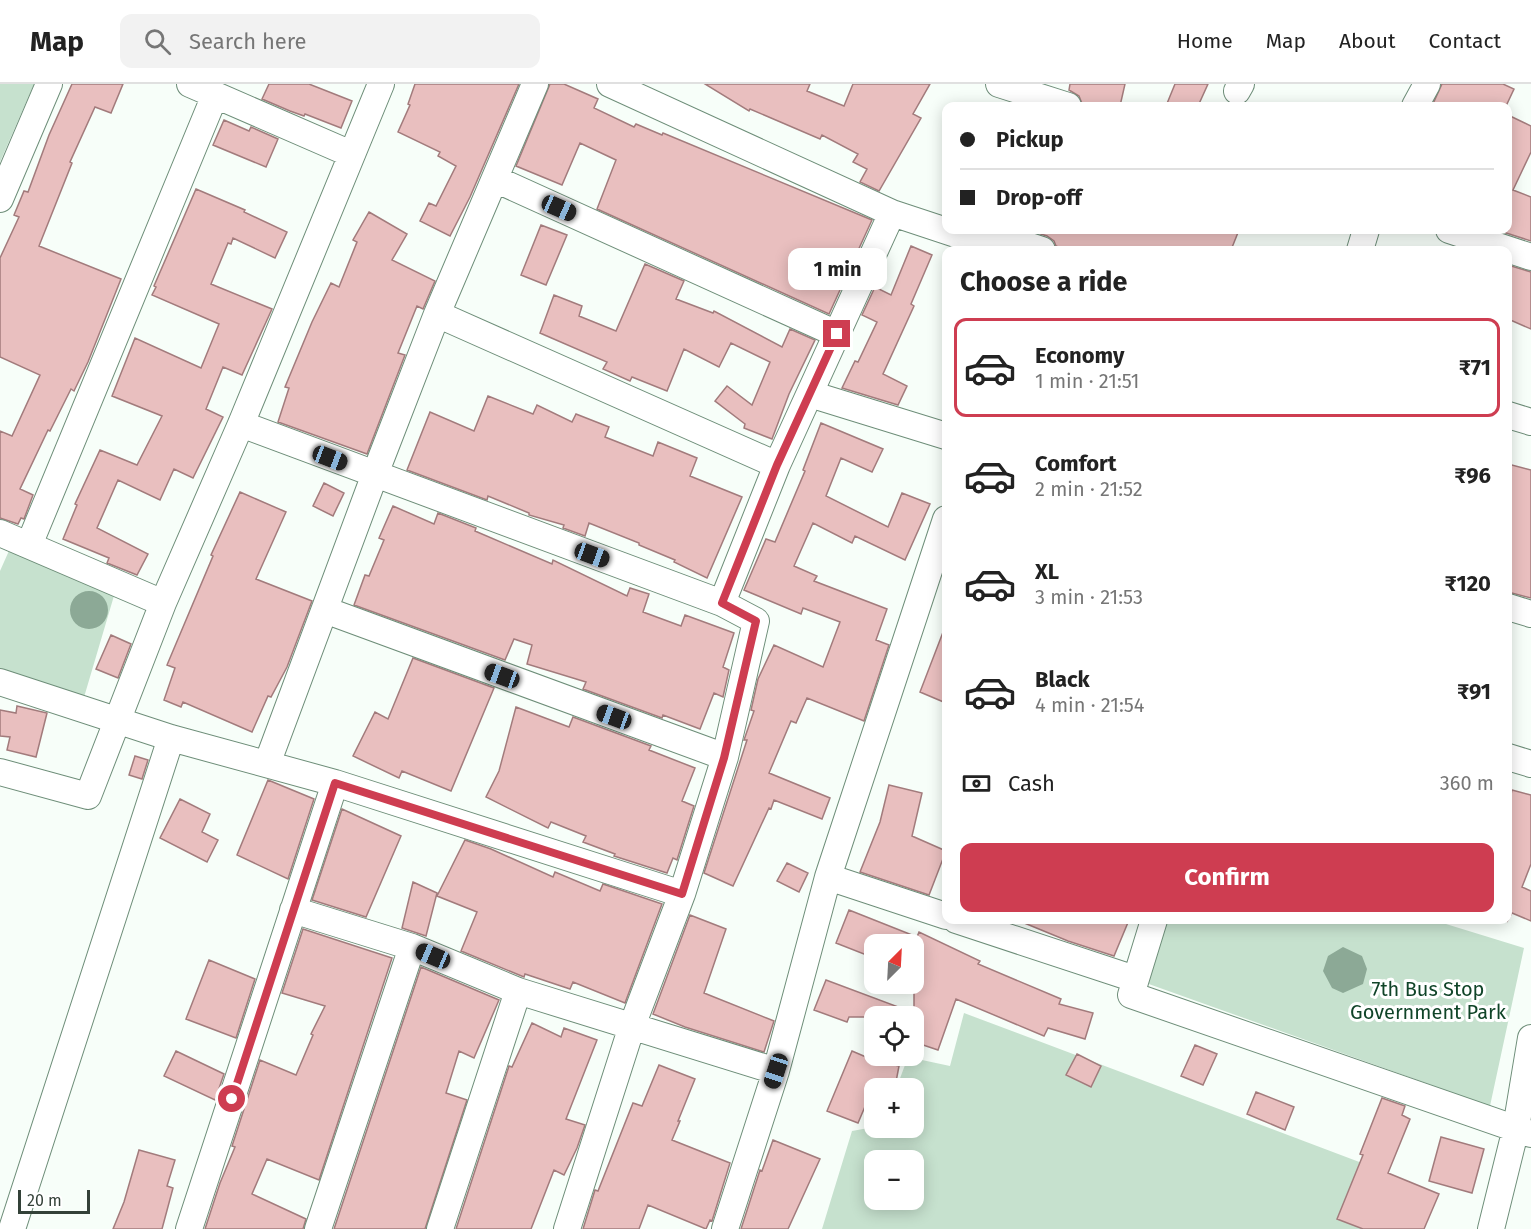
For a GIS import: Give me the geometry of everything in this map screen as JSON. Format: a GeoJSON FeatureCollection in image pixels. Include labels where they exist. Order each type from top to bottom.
{"type":"FeatureCollection","features":[{"type":"Feature","properties":{"kind":"street"},"geometry":{"type":"LineString","coordinates":[[0,199],[49,84]]}},
{"type":"Feature","properties":{"kind":"street"},"geometry":{"type":"LineString","coordinates":[[189,84],[351,154]]}},
{"type":"Feature","properties":{"kind":"street"},"geometry":{"type":"LineString","coordinates":[[0,772],[88,796],[163,603],[241,424],[381,84]]}},
{"type":"Feature","properties":{"kind":"street"},"geometry":{"type":"LineString","coordinates":[[267,764],[437,314],[535,84]]}},
{"type":"Feature","properties":{"kind":"street"},"geometry":{"type":"LineString","coordinates":[[610,84],[892,213],[942,230]]}},
{"type":"Feature","properties":{"kind":"street"},"geometry":{"type":"LineString","coordinates":[[630,84],[895,201],[942,217]]}},
{"type":"Feature","properties":{"kind":"street"},"geometry":{"type":"LineString","coordinates":[[999,84],[1055,102]]}},
{"type":"Feature","properties":{"kind":"street"},"geometry":{"type":"LineString","coordinates":[[1418,102],[1427,84]]}},
{"type":"Feature","properties":{"kind":"street"},"geometry":{"type":"LineString","coordinates":[[29,545],[215,95]]}},
{"type":"Feature","properties":{"kind":"street"},"geometry":{"type":"LineString","coordinates":[[495,179],[837,334]]}},
{"type":"Feature","properties":{"kind":"street"},"geometry":{"type":"LineString","coordinates":[[722,603],[777,465],[892,213]]}},
{"type":"Feature","properties":{"kind":"street"},"geometry":{"type":"LineString","coordinates":[[956,234],[992,246]]}},
{"type":"Feature","properties":{"kind":"street"},"geometry":{"type":"LineString","coordinates":[[992,234],[1029,246]]}},
{"type":"Feature","properties":{"kind":"street"},"geometry":{"type":"LineString","coordinates":[[1461,234],[1498,246]]}},
{"type":"Feature","properties":{"kind":"street"},"geometry":{"type":"LineString","coordinates":[[1512,251],[1531,257]]}},
{"type":"Feature","properties":{"kind":"street"},"geometry":{"type":"LineString","coordinates":[[437,314],[777,465]]}},
{"type":"Feature","properties":{"kind":"street"},"geometry":{"type":"LineString","coordinates":[[810,394],[942,435]]}},
{"type":"Feature","properties":{"kind":"street"},"geometry":{"type":"LineString","coordinates":[[1512,416],[1531,422]]}},
{"type":"Feature","properties":{"kind":"street"},"geometry":{"type":"LineString","coordinates":[[241,424],[722,603],[756,621],[724,758],[682,894],[632,1026],[567,1229]]}},
{"type":"Feature","properties":{"kind":"street"},"geometry":{"type":"LineString","coordinates":[[0,533],[163,603]]}},
{"type":"Feature","properties":{"kind":"street"},"geometry":{"type":"LineString","coordinates":[[725,1229],[776,1071],[828,877],[937,581],[942,547]]}},
{"type":"Feature","properties":{"kind":"street"},"geometry":{"type":"LineString","coordinates":[[1512,608],[1531,614]]}},
{"type":"Feature","properties":{"kind":"street"},"geometry":{"type":"LineString","coordinates":[[325,610],[724,758]]}},
{"type":"Feature","properties":{"kind":"street"},"geometry":{"type":"LineString","coordinates":[[0,682],[171,738],[335,783],[682,894]]}},
{"type":"Feature","properties":{"kind":"street"},"geometry":{"type":"LineString","coordinates":[[12,1229],[171,738]]}},
{"type":"Feature","properties":{"kind":"street"},"geometry":{"type":"LineString","coordinates":[[1512,758],[1531,764]]}},
{"type":"Feature","properties":{"kind":"street"},"geometry":{"type":"LineString","coordinates":[[189,1229],[335,783]]}},
{"type":"Feature","properties":{"kind":"street"},"geometry":{"type":"LineString","coordinates":[[828,877],[942,915]]}},
{"type":"Feature","properties":{"kind":"street"},"geometry":{"type":"LineString","coordinates":[[293,910],[412,947],[518,991],[776,1071]]}},
{"type":"Feature","properties":{"kind":"street"},"geometry":{"type":"LineString","coordinates":[[975,924],[1135,979]]}},
{"type":"Feature","properties":{"kind":"street"},"geometry":{"type":"LineString","coordinates":[[1153,924],[1131,995],[1524,1131]]}},
{"type":"Feature","properties":{"kind":"street"},"geometry":{"type":"LineString","coordinates":[[318,1229],[412,947]]}},
{"type":"Feature","properties":{"kind":"street"},"geometry":{"type":"LineString","coordinates":[[440,1229],[518,991]]}},
{"type":"Feature","properties":{"kind":"street"},"geometry":{"type":"LineString","coordinates":[[1491,1229],[1524,1131],[1531,1038]]}},
{"type":"Feature","properties":{"kind":"green space"},"geometry":{"type":"Polygon","coordinates":[[[0,84],[34,84],[0,162],[0,84]]]}},
{"type":"Feature","properties":{"kind":"green space"},"geometry":{"type":"Polygon","coordinates":[[[12,544],[116,589],[82,704],[0,678],[0,571],[12,544]]]}},
{"type":"Feature","properties":{"kind":"green space","name":"7th Bus Stop Government Park"},"geometry":{"type":"Polygon","coordinates":[[[1165,924],[1446,924],[1524,948],[1490,1106],[1146,983],[1165,924]]]}},
{"type":"Feature","properties":{"kind":"green space"},"geometry":{"type":"Polygon","coordinates":[[[964,1013],[1362,1163],[1399,1229],[822,1229],[852,1131],[864,1129],[864,1138],[924,1138],[924,1078],[900,1078],[905,1066],[924,1066],[924,1060],[950,1066],[964,1013]]]}},
{"type":"Feature","properties":{"kind":"shaded area"},"geometry":{"type":"Polygon","coordinates":[[[89,591],[102,597],[108,610],[102,623],[89,629],[76,623],[70,610],[76,597],[89,591]]]}},
{"type":"Feature","properties":{"kind":"shaded area"},"geometry":{"type":"Polygon","coordinates":[[[1343,947],[1362,956],[1367,969],[1363,984],[1343,993],[1332,988],[1323,971],[1328,956],[1343,947]]]}},
{"type":"Feature","properties":{"kind":"building"},"geometry":{"type":"Polygon","coordinates":[[[72,84],[123,84],[111,113],[95,107],[70,162],[72,163],[39,246],[121,279],[88,362],[74,391],[71,389],[50,431],[48,430],[20,489],[33,495],[24,519],[21,518],[18,524],[0,518],[0,431],[12,436],[40,375],[0,357],[0,258],[19,217],[14,215],[24,191],[28,192],[49,135],[72,84]]]}},
{"type":"Feature","properties":{"kind":"building"},"geometry":{"type":"Polygon","coordinates":[[[269,84],[309,84],[352,101],[341,128],[262,99],[269,84]]]}},
{"type":"Feature","properties":{"kind":"building"},"geometry":{"type":"Polygon","coordinates":[[[415,84],[519,84],[470,197],[450,236],[420,221],[429,203],[436,206],[456,166],[438,156],[440,152],[398,132],[410,105],[408,104],[415,84]]]}},
{"type":"Feature","properties":{"kind":"building"},"geometry":{"type":"Polygon","coordinates":[[[550,84],[564,84],[598,99],[594,108],[634,127],[636,124],[662,135],[663,133],[872,220],[829,314],[597,209],[616,160],[580,143],[562,185],[516,166],[550,84]]]}},
{"type":"Feature","properties":{"kind":"building"},"geometry":{"type":"Polygon","coordinates":[[[705,84],[810,84],[807,91],[844,106],[853,84],[930,84],[913,114],[921,118],[879,191],[860,182],[867,169],[853,162],[858,154],[822,135],[820,139],[750,109],[749,111],[705,84]]]}},
{"type":"Feature","properties":{"kind":"building"},"geometry":{"type":"Polygon","coordinates":[[[1070,84],[1125,84],[1121,102],[1081,102],[1079,96],[1069,90],[1070,84]]]}},
{"type":"Feature","properties":{"kind":"building"},"geometry":{"type":"Polygon","coordinates":[[[1175,84],[1208,84],[1200,102],[1168,102],[1175,84]]]}},
{"type":"Feature","properties":{"kind":"building"},"geometry":{"type":"Polygon","coordinates":[[[1442,84],[1503,84],[1514,89],[1508,102],[1434,102],[1442,84]]]}},
{"type":"Feature","properties":{"kind":"building"},"geometry":{"type":"Polygon","coordinates":[[[1512,117],[1531,126],[1531,152],[1513,190],[1531,197],[1531,241],[1509,234],[1512,234],[1512,117]]]}},
{"type":"Feature","properties":{"kind":"building"},"geometry":{"type":"Polygon","coordinates":[[[224,120],[249,131],[251,127],[278,139],[266,167],[213,145],[224,120]]]}},
{"type":"Feature","properties":{"kind":"building"},"geometry":{"type":"Polygon","coordinates":[[[196,189],[245,210],[244,212],[287,232],[275,258],[233,238],[231,244],[228,243],[211,284],[272,309],[242,375],[223,367],[206,409],[223,417],[193,478],[174,469],[160,500],[118,480],[97,528],[148,554],[137,575],[107,563],[109,558],[63,539],[77,505],[75,504],[100,450],[137,465],[162,416],[112,396],[135,338],[201,368],[219,324],[152,295],[196,189]]]}},
{"type":"Feature","properties":{"kind":"building"},"geometry":{"type":"Polygon","coordinates":[[[369,212],[407,234],[392,260],[435,281],[423,309],[417,306],[398,353],[405,355],[367,454],[278,422],[289,388],[285,387],[312,322],[331,283],[339,287],[357,242],[353,240],[369,212]]]}},
{"type":"Feature","properties":{"kind":"building"},"geometry":{"type":"Polygon","coordinates":[[[541,225],[567,235],[546,285],[521,275],[541,225]]]}},
{"type":"Feature","properties":{"kind":"building"},"geometry":{"type":"Polygon","coordinates":[[[1041,234],[1237,234],[1233,246],[1056,246],[1054,241],[1041,234]]]}},
{"type":"Feature","properties":{"kind":"building"},"geometry":{"type":"Polygon","coordinates":[[[911,246],[932,255],[911,304],[914,306],[883,374],[907,386],[898,405],[842,388],[855,361],[858,362],[877,322],[862,315],[875,287],[891,295],[911,246]]]}},
{"type":"Feature","properties":{"kind":"building"},"geometry":{"type":"Polygon","coordinates":[[[645,264],[684,281],[676,299],[713,313],[714,311],[782,347],[790,329],[815,340],[789,394],[772,439],[744,428],[745,424],[715,401],[727,386],[752,405],[770,362],[731,343],[719,367],[684,349],[667,391],[632,377],[630,381],[603,369],[607,362],[540,333],[554,295],[582,306],[579,316],[616,331],[645,264]]]}},
{"type":"Feature","properties":{"kind":"building"},"geometry":{"type":"Polygon","coordinates":[[[1512,266],[1531,272],[1531,329],[1512,321],[1512,266]]]}},
{"type":"Feature","properties":{"kind":"building"},"geometry":{"type":"Polygon","coordinates":[[[488,396],[533,414],[537,405],[572,422],[576,414],[609,427],[605,437],[653,456],[658,442],[697,458],[690,476],[742,497],[707,578],[639,543],[589,523],[585,536],[563,528],[564,525],[529,515],[529,513],[488,496],[487,500],[407,470],[430,412],[474,431],[488,396]]]}},
{"type":"Feature","properties":{"kind":"building"},"geometry":{"type":"Polygon","coordinates":[[[821,423],[883,449],[872,472],[841,458],[826,496],[888,527],[902,493],[930,504],[905,560],[855,536],[852,543],[813,523],[794,566],[817,576],[814,581],[887,609],[876,640],[889,645],[864,721],[807,698],[796,723],[791,721],[769,773],[830,798],[822,819],[774,800],[733,886],[704,873],[747,740],[744,740],[754,711],[751,710],[758,679],[774,645],[823,667],[840,622],[803,608],[801,614],[744,590],[766,539],[775,542],[805,471],[803,470],[821,423]]]}},
{"type":"Feature","properties":{"kind":"building"},"geometry":{"type":"Polygon","coordinates":[[[1512,465],[1531,470],[1531,598],[1512,593],[1512,465]]]}},
{"type":"Feature","properties":{"kind":"building"},"geometry":{"type":"Polygon","coordinates":[[[324,483],[344,493],[333,516],[313,506],[324,483]]]}},
{"type":"Feature","properties":{"kind":"building"},"geometry":{"type":"Polygon","coordinates":[[[240,492],[286,512],[256,579],[312,601],[287,667],[271,697],[268,696],[252,732],[183,702],[181,707],[164,700],[175,668],[167,665],[213,556],[211,555],[240,492]]]}},
{"type":"Feature","properties":{"kind":"building"},"geometry":{"type":"Polygon","coordinates":[[[393,506],[434,524],[438,513],[476,528],[475,531],[552,564],[553,560],[627,596],[630,588],[649,594],[643,612],[681,626],[685,615],[734,633],[723,667],[729,670],[723,697],[714,693],[700,729],[663,715],[662,718],[583,689],[586,682],[527,664],[532,645],[514,639],[505,660],[354,605],[365,575],[369,576],[384,540],[379,538],[393,506]]]}},
{"type":"Feature","properties":{"kind":"building"},"geometry":{"type":"Polygon","coordinates":[[[111,635],[131,644],[118,678],[96,669],[111,635]]]}},
{"type":"Feature","properties":{"kind":"building"},"geometry":{"type":"Polygon","coordinates":[[[942,635],[942,701],[920,692],[942,635]]]}},
{"type":"Feature","properties":{"kind":"building"},"geometry":{"type":"Polygon","coordinates":[[[413,658],[494,688],[451,791],[402,771],[399,778],[353,756],[375,712],[388,719],[413,658]]]}},
{"type":"Feature","properties":{"kind":"building"},"geometry":{"type":"Polygon","coordinates":[[[17,706],[47,713],[36,757],[7,750],[10,737],[0,736],[0,710],[16,713],[17,706]]]}},
{"type":"Feature","properties":{"kind":"building"},"geometry":{"type":"Polygon","coordinates":[[[516,707],[569,727],[573,717],[651,746],[649,750],[695,768],[682,801],[694,806],[677,860],[673,858],[667,873],[614,856],[615,854],[583,842],[586,836],[551,822],[548,828],[486,797],[499,771],[516,707]]]}},
{"type":"Feature","properties":{"kind":"building"},"geometry":{"type":"Polygon","coordinates":[[[135,756],[148,760],[142,779],[129,775],[135,756]]]}},
{"type":"Feature","properties":{"kind":"building"},"geometry":{"type":"Polygon","coordinates":[[[268,780],[314,799],[288,879],[237,855],[268,780]]]}},
{"type":"Feature","properties":{"kind":"building"},"geometry":{"type":"Polygon","coordinates":[[[889,785],[922,793],[912,836],[942,849],[942,861],[929,895],[860,872],[880,822],[889,785]]]}},
{"type":"Feature","properties":{"kind":"building"},"geometry":{"type":"Polygon","coordinates":[[[1512,790],[1531,795],[1531,864],[1522,887],[1531,891],[1531,921],[1512,913],[1512,790]]]}},
{"type":"Feature","properties":{"kind":"building"},"geometry":{"type":"Polygon","coordinates":[[[180,799],[210,814],[202,832],[218,840],[207,862],[160,838],[180,799]]]}},
{"type":"Feature","properties":{"kind":"building"},"geometry":{"type":"Polygon","coordinates":[[[342,809],[401,836],[366,917],[312,900],[342,809]]]}},
{"type":"Feature","properties":{"kind":"building"},"geometry":{"type":"Polygon","coordinates":[[[465,840],[553,877],[555,872],[600,891],[603,884],[662,904],[625,1003],[573,982],[570,989],[525,974],[524,977],[461,951],[477,912],[437,896],[465,840]]]}},
{"type":"Feature","properties":{"kind":"building"},"geometry":{"type":"Polygon","coordinates":[[[787,863],[808,873],[799,892],[777,881],[787,863]]]}},
{"type":"Feature","properties":{"kind":"building"},"geometry":{"type":"Polygon","coordinates":[[[413,882],[437,893],[426,936],[402,928],[413,882]]]}},
{"type":"Feature","properties":{"kind":"building"},"geometry":{"type":"Polygon","coordinates":[[[849,910],[909,934],[864,934],[864,954],[836,943],[849,910]]]}},
{"type":"Feature","properties":{"kind":"building"},"geometry":{"type":"Polygon","coordinates":[[[690,915],[726,929],[704,993],[774,1021],[764,1052],[685,1027],[653,1014],[690,915]]]}},
{"type":"Feature","properties":{"kind":"building"},"geometry":{"type":"Polygon","coordinates":[[[1027,924],[1127,924],[1114,956],[1027,924]]]}},
{"type":"Feature","properties":{"kind":"building"},"geometry":{"type":"Polygon","coordinates":[[[303,929],[392,958],[319,1180],[267,1159],[252,1194],[306,1219],[303,1229],[205,1229],[235,1147],[232,1146],[260,1060],[296,1075],[313,1035],[311,1034],[325,1006],[282,993],[303,929]]]}},
{"type":"Feature","properties":{"kind":"building"},"geometry":{"type":"Polygon","coordinates":[[[924,934],[980,961],[978,964],[1061,999],[1059,1004],[1093,1013],[1085,1039],[1048,1028],[1044,1036],[956,999],[938,1050],[924,1045],[924,1006],[914,1006],[914,994],[924,994],[924,934]]]}},
{"type":"Feature","properties":{"kind":"building"},"geometry":{"type":"Polygon","coordinates":[[[209,960],[255,979],[236,1038],[186,1019],[209,960]]]}},
{"type":"Feature","properties":{"kind":"building"},"geometry":{"type":"Polygon","coordinates":[[[421,967],[499,1000],[474,1058],[459,1051],[446,1093],[467,1100],[425,1229],[334,1229],[421,967]]]}},
{"type":"Feature","properties":{"kind":"building"},"geometry":{"type":"Polygon","coordinates":[[[826,980],[895,1006],[864,1006],[864,1017],[849,1017],[847,1022],[814,1010],[826,980]]]}},
{"type":"Feature","properties":{"kind":"building"},"geometry":{"type":"Polygon","coordinates":[[[532,1023],[561,1037],[564,1028],[597,1040],[566,1119],[585,1125],[577,1148],[564,1175],[554,1170],[531,1229],[456,1229],[509,1066],[512,1067],[532,1023]]]}},
{"type":"Feature","properties":{"kind":"building"},"geometry":{"type":"Polygon","coordinates":[[[1195,1045],[1217,1054],[1203,1085],[1181,1076],[1195,1045]]]}},
{"type":"Feature","properties":{"kind":"building"},"geometry":{"type":"Polygon","coordinates":[[[176,1051],[224,1074],[215,1100],[164,1076],[176,1051]]]}},
{"type":"Feature","properties":{"kind":"building"},"geometry":{"type":"Polygon","coordinates":[[[852,1051],[864,1056],[864,1066],[899,1066],[897,1078],[864,1078],[864,1109],[858,1123],[827,1111],[852,1051]]]}},
{"type":"Feature","properties":{"kind":"building"},"geometry":{"type":"Polygon","coordinates":[[[1077,1054],[1101,1066],[1091,1087],[1066,1075],[1077,1054]]]}},
{"type":"Feature","properties":{"kind":"building"},"geometry":{"type":"Polygon","coordinates":[[[659,1065],[695,1079],[672,1140],[730,1163],[712,1221],[710,1220],[706,1229],[648,1205],[639,1229],[583,1229],[595,1190],[598,1191],[633,1103],[642,1106],[659,1065]]]}},
{"type":"Feature","properties":{"kind":"building"},"geometry":{"type":"Polygon","coordinates":[[[1256,1092],[1294,1107],[1285,1130],[1247,1114],[1256,1092]]]}},
{"type":"Feature","properties":{"kind":"building"},"geometry":{"type":"Polygon","coordinates":[[[1382,1098],[1405,1106],[1402,1115],[1410,1119],[1388,1173],[1439,1194],[1424,1229],[1363,1229],[1337,1219],[1363,1155],[1360,1154],[1382,1098]]]}},
{"type":"Feature","properties":{"kind":"building"},"geometry":{"type":"Polygon","coordinates":[[[1441,1137],[1484,1149],[1472,1193],[1429,1181],[1441,1137]]]}},
{"type":"Feature","properties":{"kind":"building"},"geometry":{"type":"Polygon","coordinates":[[[773,1140],[820,1159],[788,1229],[741,1229],[760,1170],[762,1171],[773,1140]]]}},
{"type":"Feature","properties":{"kind":"building"},"geometry":{"type":"Polygon","coordinates":[[[139,1150],[175,1160],[167,1186],[173,1188],[162,1229],[113,1229],[124,1202],[139,1150]]]}},
{"type":"Feature","properties":{"kind":"route"},"geometry":{"type":"LineString","coordinates":[[232,1099],[335,783],[682,894],[724,758],[756,621],[722,603],[777,465],[837,334]]}}]}
